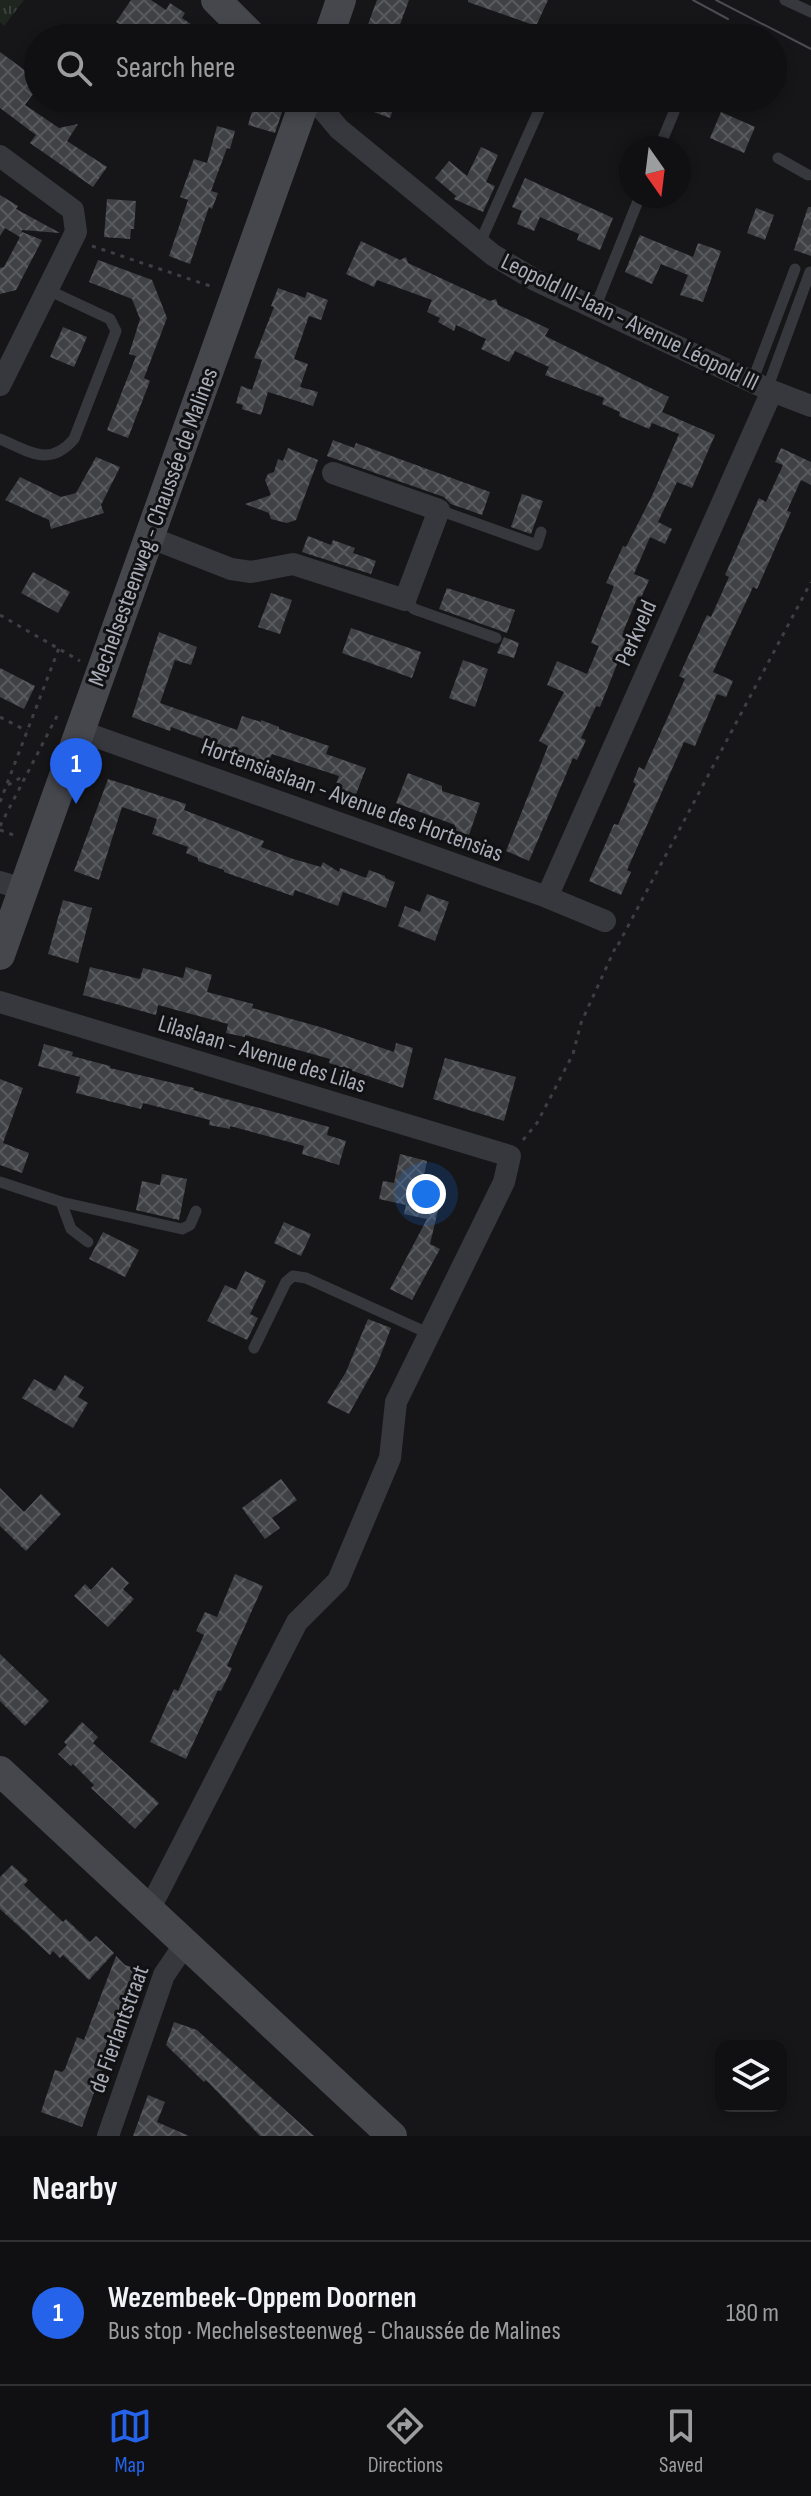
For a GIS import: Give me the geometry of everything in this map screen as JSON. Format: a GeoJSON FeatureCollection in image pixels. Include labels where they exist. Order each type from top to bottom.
{"type":"FeatureCollection","features":[{"type":"Feature","properties":{"kind":"main road"},"geometry":{"type":"LineString","coordinates":[[216,0],[240,24]]}},
{"type":"Feature","properties":{"kind":"main road"},"geometry":{"type":"LineString","coordinates":[[333,24],[341,0]]}},
{"type":"Feature","properties":{"kind":"main road","name":"Mechelsesteenweg - Chaussée de Malines"},"geometry":{"type":"LineString","coordinates":[[0,955],[12,885],[80,731],[301,112]]}},
{"type":"Feature","properties":{"kind":"main road"},"geometry":{"type":"LineString","coordinates":[[0,1771],[392,2136]]}},
{"type":"Feature","properties":{"kind":"street","name":"Leopold III-laan - Avenue Léopold III"},"geometry":{"type":"LineString","coordinates":[[325,112],[339,129],[479,245],[535,280],[764,388],[811,406]]}},
{"type":"Feature","properties":{"kind":"street"},"geometry":{"type":"LineString","coordinates":[[0,156],[73,210],[76,232],[0,385]]}},
{"type":"Feature","properties":{"kind":"street","name":"Perkveld"},"geometry":{"type":"LineString","coordinates":[[547,897],[764,388]]}},
{"type":"Feature","properties":{"kind":"street"},"geometry":{"type":"LineString","coordinates":[[149,537],[231,569],[251,572],[293,564],[405,600],[439,510],[333,473]]}},
{"type":"Feature","properties":{"kind":"street","name":"Hortensiaslaan - Avenue des Hortensias"},"geometry":{"type":"LineString","coordinates":[[80,731],[547,897],[605,921]]}},
{"type":"Feature","properties":{"kind":"street","name":"Lilaslaan - Avenue des Lilas"},"geometry":{"type":"LineString","coordinates":[[0,1002],[510,1156]]}},
{"type":"Feature","properties":{"kind":"street"},"geometry":{"type":"LineString","coordinates":[[149,1910],[297,1622],[338,1581],[390,1458],[396,1402],[504,1182],[510,1156]]}},
{"type":"Feature","properties":{"kind":"street","name":"de Fierlantstraat"},"geometry":{"type":"LineString","coordinates":[[108,2136],[164,1975],[185,1944]]}},
{"type":"Feature","properties":{"kind":"lane"},"geometry":{"type":"LineString","coordinates":[[785,0],[811,12]]}},
{"type":"Feature","properties":{"kind":"lane"},"geometry":{"type":"LineString","coordinates":[[479,245],[538,112]]}},
{"type":"Feature","properties":{"kind":"lane"},"geometry":{"type":"LineString","coordinates":[[664,136],[674,112]]}},
{"type":"Feature","properties":{"kind":"lane"},"geometry":{"type":"LineString","coordinates":[[778,158],[809,173],[800,186]]}},
{"type":"Feature","properties":{"kind":"lane"},"geometry":{"type":"LineString","coordinates":[[595,308],[635,208]]}},
{"type":"Feature","properties":{"kind":"lane"},"geometry":{"type":"LineString","coordinates":[[764,388],[795,269]]}},
{"type":"Feature","properties":{"kind":"lane"},"geometry":{"type":"LineString","coordinates":[[764,388],[810,272]]}},
{"type":"Feature","properties":{"kind":"lane"},"geometry":{"type":"LineString","coordinates":[[0,439],[39,456],[63,452],[74,439],[116,331],[110,319],[48,290]]}},
{"type":"Feature","properties":{"kind":"lane"},"geometry":{"type":"LineString","coordinates":[[439,510],[537,545],[541,532]]}},
{"type":"Feature","properties":{"kind":"lane"},"geometry":{"type":"LineString","coordinates":[[405,600],[414,609],[496,638]]}},
{"type":"Feature","properties":{"kind":"lane"},"geometry":{"type":"LineString","coordinates":[[0,1182],[61,1202],[182,1229],[190,1225],[196,1211]]}},
{"type":"Feature","properties":{"kind":"lane"},"geometry":{"type":"LineString","coordinates":[[61,1202],[71,1229],[88,1242]]}},
{"type":"Feature","properties":{"kind":"lane"},"geometry":{"type":"LineString","coordinates":[[254,1348],[286,1282],[293,1276],[306,1278],[430,1334]]}},
{"type":"Feature","properties":{"kind":"path"},"geometry":{"type":"LineString","coordinates":[[73,239],[236,295]]}},
{"type":"Feature","properties":{"kind":"path"},"geometry":{"type":"LineString","coordinates":[[510,1156],[537,1123],[573,1054],[581,1023],[618,945],[811,582]]}},
{"type":"Feature","properties":{"kind":"path"},"geometry":{"type":"LineString","coordinates":[[0,615],[86,663]]}},
{"type":"Feature","properties":{"kind":"path"},"geometry":{"type":"LineString","coordinates":[[0,800],[59,648]]}},
{"type":"Feature","properties":{"kind":"path"},"geometry":{"type":"LineString","coordinates":[[16,836],[0,828],[63,705]]}},
{"type":"Feature","properties":{"kind":"path"},"geometry":{"type":"LineString","coordinates":[[0,717],[27,731]]}},
{"type":"Feature","properties":{"kind":"path"},"geometry":{"type":"LineString","coordinates":[[6,786],[25,775]]}},
{"type":"Feature","properties":{"kind":"path"},"geometry":{"type":"LineString","coordinates":[[605,921],[606,929],[618,945]]}},
{"type":"Feature","properties":{"kind":"green space"},"geometry":{"type":"Polygon","coordinates":[[[0,0],[24,0],[4,26],[0,22],[0,0]]]}},
{"type":"Feature","properties":{"kind":"building"},"geometry":{"type":"Polygon","coordinates":[[[131,0],[151,0],[166,10],[170,3],[185,13],[182,18],[191,24],[119,24],[116,22],[131,0]]]}},
{"type":"Feature","properties":{"kind":"building"},"geometry":{"type":"Polygon","coordinates":[[[377,0],[409,0],[400,24],[368,24],[377,0]]]}},
{"type":"Feature","properties":{"kind":"building"},"geometry":{"type":"Polygon","coordinates":[[[468,0],[548,0],[537,24],[468,0]]]}},
{"type":"Feature","properties":{"kind":"building"},"geometry":{"type":"Polygon","coordinates":[[[0,52],[24,70],[24,112],[35,112],[59,128],[78,124],[67,141],[107,167],[93,187],[30,143],[36,135],[0,108],[0,52]]]}},
{"type":"Feature","properties":{"kind":"building"},"geometry":{"type":"Polygon","coordinates":[[[252,112],[282,112],[275,133],[248,125],[252,112]]]}},
{"type":"Feature","properties":{"kind":"building"},"geometry":{"type":"Polygon","coordinates":[[[374,112],[392,112],[390,118],[374,112]]]}},
{"type":"Feature","properties":{"kind":"building"},"geometry":{"type":"Polygon","coordinates":[[[721,112],[755,127],[744,153],[710,138],[721,112]]]}},
{"type":"Feature","properties":{"kind":"building"},"geometry":{"type":"Polygon","coordinates":[[[217,126],[235,131],[211,191],[218,193],[212,209],[209,207],[190,264],[169,256],[188,200],[180,197],[194,159],[207,163],[217,126]]]}},
{"type":"Feature","properties":{"kind":"building"},"geometry":{"type":"Polygon","coordinates":[[[481,147],[498,155],[486,182],[495,186],[483,212],[454,199],[456,196],[435,178],[449,161],[467,176],[481,147]]]}},
{"type":"Feature","properties":{"kind":"building"},"geometry":{"type":"Polygon","coordinates":[[[525,178],[613,218],[600,250],[577,240],[579,234],[540,217],[534,231],[517,224],[522,211],[512,207],[525,178]]]}},
{"type":"Feature","properties":{"kind":"building"},"geometry":{"type":"Polygon","coordinates":[[[0,195],[18,206],[16,209],[60,233],[22,230],[21,234],[42,240],[16,290],[0,294],[0,268],[4,267],[20,237],[5,228],[0,236],[0,195]]]}},
{"type":"Feature","properties":{"kind":"building"},"geometry":{"type":"Polygon","coordinates":[[[107,199],[136,201],[130,239],[104,237],[107,199]]]}},
{"type":"Feature","properties":{"kind":"building"},"geometry":{"type":"Polygon","coordinates":[[[808,207],[811,207],[811,256],[794,250],[808,207]]]}},
{"type":"Feature","properties":{"kind":"building"},"geometry":{"type":"Polygon","coordinates":[[[756,208],[774,215],[765,240],[747,233],[756,208]]]}},
{"type":"Feature","properties":{"kind":"building"},"geometry":{"type":"Polygon","coordinates":[[[640,235],[693,257],[698,243],[721,251],[703,302],[680,295],[688,275],[661,264],[652,284],[625,272],[640,235]]]}},
{"type":"Feature","properties":{"kind":"building"},"geometry":{"type":"Polygon","coordinates":[[[361,241],[400,260],[406,257],[408,263],[490,301],[496,299],[498,305],[549,329],[545,336],[669,397],[662,412],[715,435],[692,488],[677,482],[658,522],[672,529],[665,544],[650,537],[634,574],[649,580],[641,598],[638,596],[623,632],[629,634],[600,707],[596,706],[581,738],[586,740],[577,760],[573,758],[529,861],[506,851],[548,746],[539,741],[564,692],[547,685],[557,661],[587,674],[599,646],[591,643],[614,586],[606,583],[652,496],[679,434],[652,423],[649,429],[619,416],[620,412],[602,404],[604,398],[545,375],[549,367],[515,351],[509,362],[481,349],[486,339],[456,325],[454,331],[438,322],[440,318],[427,312],[432,300],[377,280],[374,287],[346,274],[361,241]]]}},
{"type":"Feature","properties":{"kind":"building"},"geometry":{"type":"Polygon","coordinates":[[[98,260],[152,280],[167,318],[144,378],[150,381],[128,438],[107,430],[136,356],[129,354],[140,319],[132,299],[89,282],[98,260]]]}},
{"type":"Feature","properties":{"kind":"building"},"geometry":{"type":"Polygon","coordinates":[[[278,288],[305,298],[307,292],[328,300],[321,320],[309,316],[294,359],[308,364],[300,387],[318,392],[313,406],[268,392],[261,415],[242,409],[243,405],[236,403],[241,386],[252,390],[262,360],[254,358],[278,288]]]}},
{"type":"Feature","properties":{"kind":"building"},"geometry":{"type":"Polygon","coordinates":[[[63,327],[87,337],[74,367],[50,357],[63,327]]]}},
{"type":"Feature","properties":{"kind":"building"},"geometry":{"type":"Polygon","coordinates":[[[333,440],[354,448],[356,443],[490,492],[482,515],[451,504],[444,497],[327,456],[333,440]]]}},
{"type":"Feature","properties":{"kind":"building"},"geometry":{"type":"Polygon","coordinates":[[[288,448],[318,460],[296,520],[287,523],[271,519],[269,513],[245,504],[271,495],[265,480],[268,474],[274,472],[278,459],[283,461],[288,448]]]}},
{"type":"Feature","properties":{"kind":"building"},"geometry":{"type":"Polygon","coordinates":[[[781,448],[811,462],[811,485],[801,480],[787,511],[791,512],[757,589],[753,587],[713,672],[733,681],[727,695],[717,694],[695,746],[684,742],[627,870],[631,872],[621,895],[589,881],[636,784],[633,782],[639,767],[644,770],[685,679],[679,676],[707,615],[711,617],[729,577],[725,575],[759,498],[766,502],[783,465],[775,462],[781,448]]]}},
{"type":"Feature","properties":{"kind":"building"},"geometry":{"type":"Polygon","coordinates":[[[96,457],[120,467],[101,505],[104,513],[51,529],[49,520],[5,500],[20,477],[61,497],[76,493],[96,457]]]}},
{"type":"Feature","properties":{"kind":"building"},"geometry":{"type":"Polygon","coordinates":[[[522,494],[543,501],[531,534],[511,527],[522,494]]]}},
{"type":"Feature","properties":{"kind":"building"},"geometry":{"type":"Polygon","coordinates":[[[308,536],[331,545],[333,540],[355,548],[353,553],[376,561],[371,574],[302,552],[308,536]]]}},
{"type":"Feature","properties":{"kind":"building"},"geometry":{"type":"Polygon","coordinates":[[[33,572],[70,592],[58,613],[21,593],[33,572]]]}},
{"type":"Feature","properties":{"kind":"building"},"geometry":{"type":"Polygon","coordinates":[[[447,588],[515,610],[507,633],[439,609],[447,588]]]}},
{"type":"Feature","properties":{"kind":"building"},"geometry":{"type":"Polygon","coordinates":[[[271,593],[292,600],[280,634],[258,627],[271,593]]]}},
{"type":"Feature","properties":{"kind":"building"},"geometry":{"type":"Polygon","coordinates":[[[351,628],[421,652],[412,678],[342,653],[351,628]]]}},
{"type":"Feature","properties":{"kind":"building"},"geometry":{"type":"Polygon","coordinates":[[[159,632],[197,647],[191,665],[175,660],[160,703],[237,730],[242,716],[261,720],[329,746],[326,754],[366,768],[355,797],[334,789],[339,776],[272,754],[268,763],[171,727],[170,731],[132,717],[159,632]]]}},
{"type":"Feature","properties":{"kind":"building"},"geometry":{"type":"Polygon","coordinates":[[[504,637],[519,643],[514,658],[497,653],[504,637]]]}},
{"type":"Feature","properties":{"kind":"building"},"geometry":{"type":"Polygon","coordinates":[[[463,660],[488,669],[475,707],[449,698],[463,660]]]}},
{"type":"Feature","properties":{"kind":"building"},"geometry":{"type":"Polygon","coordinates":[[[0,668],[35,686],[24,709],[0,697],[0,668]]]}},
{"type":"Feature","properties":{"kind":"building"},"geometry":{"type":"Polygon","coordinates":[[[408,773],[442,786],[442,791],[480,803],[469,835],[454,830],[455,825],[396,803],[408,773]]]}},
{"type":"Feature","properties":{"kind":"building"},"geometry":{"type":"Polygon","coordinates":[[[108,779],[186,804],[184,810],[264,841],[261,847],[293,859],[321,867],[323,862],[339,872],[340,868],[366,878],[369,870],[385,876],[395,882],[386,908],[343,892],[338,906],[295,890],[293,896],[224,872],[186,853],[188,847],[152,834],[157,819],[122,807],[99,880],[74,871],[108,779]]]}},
{"type":"Feature","properties":{"kind":"building"},"geometry":{"type":"Polygon","coordinates":[[[427,894],[449,902],[435,941],[398,926],[405,906],[420,912],[427,894]]]}},
{"type":"Feature","properties":{"kind":"building"},"geometry":{"type":"Polygon","coordinates":[[[63,900],[92,908],[78,963],[48,954],[63,900]]]}},
{"type":"Feature","properties":{"kind":"building"},"geometry":{"type":"Polygon","coordinates":[[[90,967],[140,979],[143,968],[183,978],[186,967],[212,975],[207,992],[253,1004],[252,1008],[394,1052],[396,1043],[413,1048],[403,1088],[329,1063],[330,1059],[245,1035],[226,1033],[228,1024],[158,1005],[156,1015],[83,995],[90,967]]]}},
{"type":"Feature","properties":{"kind":"building"},"geometry":{"type":"Polygon","coordinates":[[[44,1044],[110,1068],[194,1088],[329,1127],[327,1135],[346,1141],[339,1165],[302,1154],[304,1146],[230,1126],[230,1129],[209,1125],[210,1120],[143,1103],[141,1109],[76,1093],[80,1077],[38,1066],[44,1044]]]}},
{"type":"Feature","properties":{"kind":"building"},"geometry":{"type":"Polygon","coordinates":[[[445,1058],[516,1077],[504,1121],[433,1099],[445,1058]]]}},
{"type":"Feature","properties":{"kind":"building"},"geometry":{"type":"Polygon","coordinates":[[[0,1079],[23,1088],[3,1143],[29,1153],[22,1173],[0,1165],[0,1079]]]}},
{"type":"Feature","properties":{"kind":"building"},"geometry":{"type":"Polygon","coordinates":[[[400,1154],[427,1161],[423,1180],[444,1185],[430,1244],[440,1249],[412,1300],[390,1289],[427,1219],[404,1214],[406,1205],[379,1199],[383,1181],[394,1183],[400,1154]]]}},
{"type":"Feature","properties":{"kind":"building"},"geometry":{"type":"Polygon","coordinates":[[[162,1174],[187,1179],[179,1220],[136,1210],[142,1181],[160,1185],[162,1174]]]}},
{"type":"Feature","properties":{"kind":"building"},"geometry":{"type":"Polygon","coordinates":[[[284,1222],[311,1234],[301,1256],[274,1243],[284,1222]]]}},
{"type":"Feature","properties":{"kind":"building"},"geometry":{"type":"Polygon","coordinates":[[[103,1232],[139,1250],[125,1277],[89,1259],[103,1232]]]}},
{"type":"Feature","properties":{"kind":"building"},"geometry":{"type":"Polygon","coordinates":[[[245,1271],[266,1281],[250,1314],[258,1318],[247,1340],[207,1321],[225,1285],[236,1290],[245,1271]]]}},
{"type":"Feature","properties":{"kind":"building"},"geometry":{"type":"Polygon","coordinates":[[[368,1319],[391,1328],[378,1362],[349,1414],[327,1403],[346,1372],[368,1319]]]}},
{"type":"Feature","properties":{"kind":"building"},"geometry":{"type":"Polygon","coordinates":[[[65,1375],[84,1387],[78,1397],[88,1403],[73,1428],[22,1398],[34,1379],[55,1391],[65,1375]]]}},
{"type":"Feature","properties":{"kind":"building"},"geometry":{"type":"Polygon","coordinates":[[[281,1479],[297,1500],[272,1518],[280,1528],[265,1539],[242,1508],[281,1479]]]}},
{"type":"Feature","properties":{"kind":"building"},"geometry":{"type":"Polygon","coordinates":[[[0,1488],[24,1512],[41,1494],[61,1514],[26,1551],[0,1526],[0,1488]]]}},
{"type":"Feature","properties":{"kind":"building"},"geometry":{"type":"Polygon","coordinates":[[[112,1567],[129,1583],[123,1589],[134,1599],[108,1627],[74,1596],[85,1584],[91,1590],[112,1567]]]}},
{"type":"Feature","properties":{"kind":"building"},"geometry":{"type":"Polygon","coordinates":[[[235,1574],[263,1586],[227,1666],[232,1668],[221,1691],[218,1690],[186,1759],[150,1742],[174,1689],[178,1691],[204,1635],[196,1631],[205,1612],[217,1617],[235,1574]]]}},
{"type":"Feature","properties":{"kind":"building"},"geometry":{"type":"Polygon","coordinates":[[[0,1654],[49,1701],[25,1726],[0,1701],[0,1654]]]}},
{"type":"Feature","properties":{"kind":"building"},"geometry":{"type":"Polygon","coordinates":[[[82,1722],[98,1737],[93,1743],[159,1803],[135,1829],[91,1788],[94,1785],[73,1764],[71,1766],[58,1754],[82,1722]]]}},
{"type":"Feature","properties":{"kind":"building"},"geometry":{"type":"Polygon","coordinates":[[[12,1865],[28,1880],[24,1885],[63,1922],[66,1919],[90,1942],[96,1936],[114,1953],[89,1980],[63,1955],[60,1958],[53,1951],[50,1955],[0,1909],[0,1877],[12,1865]]]}},
{"type":"Feature","properties":{"kind":"building"},"geometry":{"type":"Polygon","coordinates":[[[116,1956],[125,1965],[140,1970],[82,2127],[41,2112],[55,2070],[62,2072],[65,2069],[77,2037],[84,2040],[116,1956]]]}},
{"type":"Feature","properties":{"kind":"building"},"geometry":{"type":"Polygon","coordinates":[[[174,2022],[197,2030],[314,2136],[260,2136],[206,2080],[204,2082],[166,2045],[174,2022]]]}},
{"type":"Feature","properties":{"kind":"building"},"geometry":{"type":"Polygon","coordinates":[[[148,2095],[165,2102],[157,2122],[189,2136],[133,2136],[148,2095]]]}},
{"type":"Feature","properties":{"kind":"tram line"},"geometry":{"type":"LineString","coordinates":[[693,0],[728,19]]}},
{"type":"Feature","properties":{"kind":"tram line"},"geometry":{"type":"LineString","coordinates":[[716,0],[763,24]]}},
{"type":"Feature","properties":{"kind":"tram line"},"geometry":{"type":"LineString","coordinates":[[787,37],[811,49]]}},
{"type":"Feature","properties":{"kind":"place","name":"Wezembeek-Oppem Doornen"},"geometry":{"type":"Point","coordinates":[76,804]}}]}
